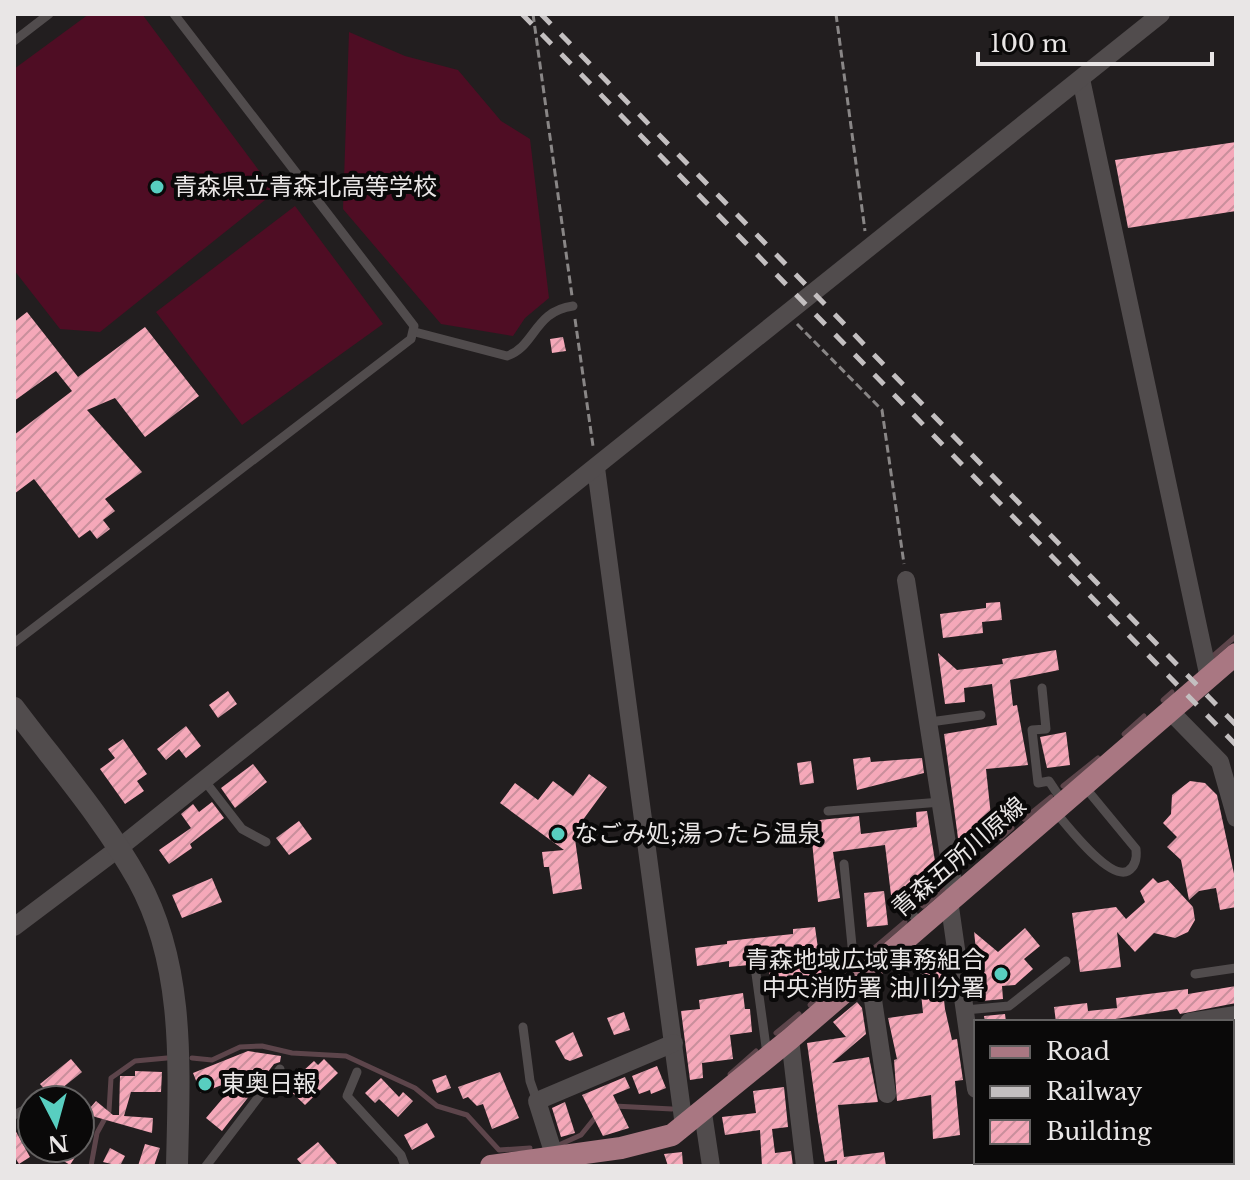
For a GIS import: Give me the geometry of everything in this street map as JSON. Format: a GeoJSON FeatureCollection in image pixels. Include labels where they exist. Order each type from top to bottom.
{"type":"FeatureCollection","features":[{"type":"Feature","properties":{"kind":"main road","name":"青森五所川原線"},"geometry":{"type":"LineString","coordinates":[[491,1166],[651,1143],[693,1119],[768,1058],[1236,654]]}},
{"type":"Feature","properties":{"kind":"street"},"geometry":{"type":"LineString","coordinates":[[14,927],[119,848],[1161,14]]}},
{"type":"Feature","properties":{"kind":"street"},"geometry":{"type":"LineString","coordinates":[[1081,79],[1209,678]]}},
{"type":"Feature","properties":{"kind":"street"},"geometry":{"type":"LineString","coordinates":[[596,468],[674,1043],[693,1119],[711,1166]]}},
{"type":"Feature","properties":{"kind":"street"},"geometry":{"type":"LineString","coordinates":[[906,580],[930,722],[965,1010],[974,1053]]}},
{"type":"Feature","properties":{"kind":"street"},"geometry":{"type":"LineString","coordinates":[[14,708],[119,848],[152,911],[168,963],[178,1055],[177,1166]]}},
{"type":"Feature","properties":{"kind":"street"},"geometry":{"type":"LineString","coordinates":[[1170,711],[1220,762],[1236,818]]}},
{"type":"Feature","properties":{"kind":"street"},"geometry":{"type":"LineString","coordinates":[[863,973],[872,993],[887,1094]]}},
{"type":"Feature","properties":{"kind":"street"},"geometry":{"type":"LineString","coordinates":[[1202,1020],[1236,1015]]}},
{"type":"Feature","properties":{"kind":"street"},"geometry":{"type":"LineString","coordinates":[[790,1039],[805,1166]]}},
{"type":"Feature","properties":{"kind":"street"},"geometry":{"type":"LineString","coordinates":[[555,1158],[537,1101],[674,1043]]}},
{"type":"Feature","properties":{"kind":"lane"},"geometry":{"type":"LineString","coordinates":[[14,41],[49,14]]}},
{"type":"Feature","properties":{"kind":"lane"},"geometry":{"type":"LineString","coordinates":[[14,643],[411,339],[415,332],[414,326],[174,14]]}},
{"type":"Feature","properties":{"kind":"lane"},"geometry":{"type":"LineString","coordinates":[[415,332],[507,356],[522,349],[531,332],[557,308],[573,306]]}},
{"type":"Feature","properties":{"kind":"lane"},"geometry":{"type":"LineString","coordinates":[[1042,688],[1046,729],[1032,730],[1038,783],[1049,781],[1058,806],[1107,868],[1122,873],[1129,870],[1135,865],[1136,849],[1083,785]]}},
{"type":"Feature","properties":{"kind":"lane"},"geometry":{"type":"LineString","coordinates":[[930,722],[981,715]]}},
{"type":"Feature","properties":{"kind":"lane"},"geometry":{"type":"LineString","coordinates":[[204,780],[242,829],[266,842]]}},
{"type":"Feature","properties":{"kind":"lane"},"geometry":{"type":"LineString","coordinates":[[828,811],[941,802]]}},
{"type":"Feature","properties":{"kind":"lane"},"geometry":{"type":"LineString","coordinates":[[844,864],[853,956],[863,973]]}},
{"type":"Feature","properties":{"kind":"lane"},"geometry":{"type":"LineString","coordinates":[[902,903],[921,924]]}},
{"type":"Feature","properties":{"kind":"lane"},"geometry":{"type":"LineString","coordinates":[[965,1010],[1009,1006],[1066,961]]}},
{"type":"Feature","properties":{"kind":"lane"},"geometry":{"type":"LineString","coordinates":[[1195,974],[1236,968]]}},
{"type":"Feature","properties":{"kind":"lane"},"geometry":{"type":"LineString","coordinates":[[756,974],[768,1058]]}},
{"type":"Feature","properties":{"kind":"lane"},"geometry":{"type":"LineString","coordinates":[[523,1027],[530,1081],[537,1101]]}},
{"type":"Feature","properties":{"kind":"lane"},"geometry":{"type":"LineString","coordinates":[[206,1166],[280,1069]]}},
{"type":"Feature","properties":{"kind":"lane"},"geometry":{"type":"LineString","coordinates":[[357,1072],[347,1096],[401,1155],[405,1166]]}},
{"type":"Feature","properties":{"kind":"path"},"geometry":{"type":"LineString","coordinates":[[533,14],[596,468]]}},
{"type":"Feature","properties":{"kind":"path"},"geometry":{"type":"LineString","coordinates":[[836,14],[868,251]]}},
{"type":"Feature","properties":{"kind":"path"},"geometry":{"type":"LineString","coordinates":[[787,314],[882,410],[906,580]]}},
{"type":"Feature","properties":{"kind":"shaded area"},"geometry":{"type":"Polygon","coordinates":[[[89,14],[142,14],[275,192],[100,332],[60,329],[14,270],[14,69],[89,14]]]}},
{"type":"Feature","properties":{"kind":"shaded area"},"geometry":{"type":"Polygon","coordinates":[[[349,32],[405,56],[458,70],[501,121],[530,139],[549,298],[525,318],[513,336],[441,324],[343,209],[349,32]]]}},
{"type":"Feature","properties":{"kind":"shaded area"},"geometry":{"type":"Polygon","coordinates":[[[295,206],[383,324],[242,425],[156,312],[295,206]]]}},
{"type":"Feature","properties":{"kind":"building"},"geometry":{"type":"Polygon","coordinates":[[[1236,142],[1236,211],[1128,228],[1115,160],[1236,142]]]}},
{"type":"Feature","properties":{"kind":"building"},"geometry":{"type":"Polygon","coordinates":[[[27,312],[78,377],[145,327],[199,396],[145,437],[115,398],[87,410],[142,472],[105,499],[115,511],[103,520],[110,529],[97,539],[90,530],[79,538],[34,479],[14,494],[14,435],[72,391],[56,371],[14,401],[14,322],[27,312]]]}},
{"type":"Feature","properties":{"kind":"building"},"geometry":{"type":"Polygon","coordinates":[[[563,337],[566,351],[552,353],[550,339],[563,337]]]}},
{"type":"Feature","properties":{"kind":"building"},"geometry":{"type":"Polygon","coordinates":[[[1000,602],[1002,620],[982,622],[983,633],[943,638],[940,614],[986,608],[986,603],[1000,602]]]}},
{"type":"Feature","properties":{"kind":"building"},"geometry":{"type":"Polygon","coordinates":[[[1056,650],[1059,670],[1010,680],[1013,706],[1017,705],[1028,765],[986,769],[993,835],[958,838],[944,734],[997,725],[992,684],[964,688],[965,702],[945,704],[938,653],[957,670],[1003,664],[1002,659],[1056,650]]]}},
{"type":"Feature","properties":{"kind":"building"},"geometry":{"type":"Polygon","coordinates":[[[228,691],[237,704],[218,718],[209,705],[228,691]]]}},
{"type":"Feature","properties":{"kind":"building"},"geometry":{"type":"Polygon","coordinates":[[[186,726],[201,746],[186,758],[179,749],[166,760],[157,749],[186,726]]]}},
{"type":"Feature","properties":{"kind":"building"},"geometry":{"type":"Polygon","coordinates":[[[1066,732],[1070,765],[1047,768],[1040,737],[1066,732]]]}},
{"type":"Feature","properties":{"kind":"building"},"geometry":{"type":"Polygon","coordinates":[[[123,739],[147,774],[137,781],[144,791],[125,804],[100,769],[115,758],[108,749],[123,739]]]}},
{"type":"Feature","properties":{"kind":"building"},"geometry":{"type":"Polygon","coordinates":[[[870,757],[871,762],[922,758],[924,773],[857,790],[853,759],[870,757]]]}},
{"type":"Feature","properties":{"kind":"building"},"geometry":{"type":"Polygon","coordinates":[[[811,761],[814,783],[800,785],[797,763],[811,761]]]}},
{"type":"Feature","properties":{"kind":"building"},"geometry":{"type":"Polygon","coordinates":[[[253,764],[267,782],[235,808],[221,788],[253,764]]]}},
{"type":"Feature","properties":{"kind":"building","name":"なごみ処;湯ったら温泉"},"geometry":{"type":"Polygon","coordinates":[[[589,774],[607,787],[574,832],[582,889],[553,894],[549,867],[544,867],[542,852],[564,850],[500,803],[515,783],[538,800],[553,781],[573,796],[589,774]]]}},
{"type":"Feature","properties":{"kind":"building"},"geometry":{"type":"Polygon","coordinates":[[[1190,781],[1205,783],[1217,795],[1236,883],[1236,907],[1220,910],[1216,888],[1199,891],[1189,900],[1181,860],[1167,847],[1177,837],[1163,823],[1171,814],[1172,795],[1190,781]]]}},
{"type":"Feature","properties":{"kind":"building"},"geometry":{"type":"Polygon","coordinates":[[[212,802],[224,818],[190,844],[192,848],[169,864],[159,850],[191,828],[181,814],[193,804],[199,812],[212,802]]]}},
{"type":"Feature","properties":{"kind":"building"},"geometry":{"type":"Polygon","coordinates":[[[927,811],[938,880],[930,881],[928,894],[891,895],[885,845],[833,852],[840,898],[818,902],[810,821],[859,816],[861,834],[917,827],[916,812],[927,811]]]}},
{"type":"Feature","properties":{"kind":"building"},"geometry":{"type":"Polygon","coordinates":[[[299,821],[312,839],[289,855],[276,838],[299,821]]]}},
{"type":"Feature","properties":{"kind":"building"},"geometry":{"type":"Polygon","coordinates":[[[212,878],[222,902],[182,918],[172,895],[212,878]]]}},
{"type":"Feature","properties":{"kind":"building"},"geometry":{"type":"Polygon","coordinates":[[[1153,878],[1158,883],[1168,880],[1193,907],[1195,920],[1188,932],[1175,938],[1154,933],[1135,952],[1117,932],[1121,967],[1080,972],[1072,913],[1116,907],[1126,919],[1145,902],[1140,891],[1153,878]]]}},
{"type":"Feature","properties":{"kind":"building"},"geometry":{"type":"Polygon","coordinates":[[[884,891],[888,925],[867,927],[864,893],[884,891]]]}},
{"type":"Feature","properties":{"kind":"building"},"geometry":{"type":"Polygon","coordinates":[[[815,927],[823,984],[811,986],[812,995],[800,996],[799,989],[771,992],[768,963],[729,967],[729,961],[697,966],[695,948],[727,944],[727,941],[793,934],[793,929],[815,927]]]}},
{"type":"Feature","properties":{"kind":"building"},"geometry":{"type":"Polygon","coordinates":[[[1025,928],[1040,946],[1024,959],[1033,969],[1015,985],[1002,986],[1003,999],[982,1001],[974,932],[998,952],[1025,928]]]}},
{"type":"Feature","properties":{"kind":"building"},"geometry":{"type":"Polygon","coordinates":[[[946,961],[948,982],[942,982],[945,1009],[952,1040],[957,1039],[963,1080],[955,1081],[960,1135],[933,1139],[931,1095],[897,1101],[894,1060],[897,1059],[888,1018],[923,1013],[918,964],[946,961]]]}},
{"type":"Feature","properties":{"kind":"building"},"geometry":{"type":"Polygon","coordinates":[[[1236,986],[1236,1003],[1180,1014],[1177,1009],[1109,1020],[1056,1020],[1054,1007],[1087,1003],[1088,1011],[1117,1008],[1116,998],[1188,989],[1188,994],[1236,986]]]}},
{"type":"Feature","properties":{"kind":"building"},"geometry":{"type":"Polygon","coordinates":[[[743,993],[745,1009],[750,1009],[752,1032],[730,1035],[733,1059],[702,1063],[703,1078],[690,1080],[681,1011],[700,1009],[699,1000],[743,993]]]}},
{"type":"Feature","properties":{"kind":"building"},"geometry":{"type":"Polygon","coordinates":[[[857,1002],[862,1008],[866,1034],[832,1063],[869,1057],[878,1102],[838,1105],[844,1157],[884,1152],[886,1166],[837,1166],[837,1160],[825,1162],[807,1043],[846,1037],[833,1022],[857,1002]]]}},
{"type":"Feature","properties":{"kind":"building"},"geometry":{"type":"Polygon","coordinates":[[[624,1012],[630,1030],[614,1035],[607,1018],[624,1012]]]}},
{"type":"Feature","properties":{"kind":"building"},"geometry":{"type":"Polygon","coordinates":[[[1005,1014],[1006,1020],[985,1020],[984,1016],[1005,1014]]]}},
{"type":"Feature","properties":{"kind":"building"},"geometry":{"type":"Polygon","coordinates":[[[573,1032],[583,1056],[570,1061],[565,1059],[555,1041],[573,1032]]]}},
{"type":"Feature","properties":{"kind":"building"},"geometry":{"type":"Polygon","coordinates":[[[248,1051],[281,1056],[280,1062],[274,1064],[222,1131],[206,1118],[240,1078],[201,1093],[193,1073],[248,1051]]]}},
{"type":"Feature","properties":{"kind":"building"},"geometry":{"type":"Polygon","coordinates":[[[71,1059],[82,1072],[67,1084],[40,1084],[71,1059]]]}},
{"type":"Feature","properties":{"kind":"building"},"geometry":{"type":"Polygon","coordinates":[[[324,1059],[338,1073],[305,1105],[283,1084],[298,1068],[302,1072],[314,1061],[318,1065],[324,1059]]]}},
{"type":"Feature","properties":{"kind":"building"},"geometry":{"type":"Polygon","coordinates":[[[657,1066],[666,1088],[651,1094],[650,1090],[639,1094],[632,1076],[657,1066]]]}},
{"type":"Feature","properties":{"kind":"building"},"geometry":{"type":"Polygon","coordinates":[[[135,1071],[162,1072],[161,1092],[131,1092],[124,1116],[153,1118],[152,1133],[96,1117],[96,1101],[113,1115],[119,1115],[120,1076],[135,1076],[135,1071]]]}},
{"type":"Feature","properties":{"kind":"building"},"geometry":{"type":"Polygon","coordinates":[[[500,1072],[519,1118],[492,1129],[483,1104],[477,1106],[468,1097],[463,1099],[458,1087],[500,1072]]]}},
{"type":"Feature","properties":{"kind":"building"},"geometry":{"type":"Polygon","coordinates":[[[446,1075],[451,1088],[437,1093],[432,1080],[446,1075]]]}},
{"type":"Feature","properties":{"kind":"building"},"geometry":{"type":"Polygon","coordinates":[[[625,1077],[630,1088],[613,1095],[629,1128],[603,1136],[582,1095],[625,1077]]]}},
{"type":"Feature","properties":{"kind":"building"},"geometry":{"type":"Polygon","coordinates":[[[381,1078],[399,1097],[403,1092],[413,1101],[398,1117],[379,1099],[375,1103],[365,1093],[381,1078]]]}},
{"type":"Feature","properties":{"kind":"building"},"geometry":{"type":"Polygon","coordinates":[[[784,1087],[788,1127],[772,1129],[775,1153],[791,1151],[793,1166],[762,1166],[760,1130],[725,1135],[722,1117],[756,1113],[753,1091],[784,1087]]]}},
{"type":"Feature","properties":{"kind":"building"},"geometry":{"type":"Polygon","coordinates":[[[565,1102],[575,1133],[561,1137],[552,1108],[565,1102]]]}},
{"type":"Feature","properties":{"kind":"building"},"geometry":{"type":"Polygon","coordinates":[[[427,1123],[435,1137],[412,1150],[404,1135],[427,1123]]]}},
{"type":"Feature","properties":{"kind":"building"},"geometry":{"type":"Polygon","coordinates":[[[14,1128],[16,1159],[14,1156],[14,1128]]]}},
{"type":"Feature","properties":{"kind":"building"},"geometry":{"type":"Polygon","coordinates":[[[318,1142],[339,1166],[303,1166],[297,1159],[318,1142]]]}},
{"type":"Feature","properties":{"kind":"building"},"geometry":{"type":"Polygon","coordinates":[[[145,1144],[160,1148],[154,1166],[138,1166],[145,1144]]]}},
{"type":"Feature","properties":{"kind":"building"},"geometry":{"type":"Polygon","coordinates":[[[110,1148],[125,1156],[120,1166],[103,1162],[110,1148]]]}},
{"type":"Feature","properties":{"kind":"building"},"geometry":{"type":"Polygon","coordinates":[[[682,1152],[683,1166],[668,1166],[664,1154],[682,1152]]]}},
{"type":"Feature","properties":{"kind":"waterway"},"geometry":{"type":"LineString","coordinates":[[1213,656],[1236,636]]}},
{"type":"Feature","properties":{"kind":"waterway"},"geometry":{"type":"LineString","coordinates":[[1163,700],[1172,692]]}},
{"type":"Feature","properties":{"kind":"waterway"},"geometry":{"type":"LineString","coordinates":[[1124,734],[1144,716]]}},
{"type":"Feature","properties":{"kind":"waterway"},"geometry":{"type":"LineString","coordinates":[[1063,786],[1098,758]]}},
{"type":"Feature","properties":{"kind":"waterway"},"geometry":{"type":"LineString","coordinates":[[1024,819],[1051,797]]}},
{"type":"Feature","properties":{"kind":"waterway"},"geometry":{"type":"LineString","coordinates":[[1001,838],[1012,828]]}},
{"type":"Feature","properties":{"kind":"waterway"},"geometry":{"type":"LineString","coordinates":[[923,906],[947,886]]}},
{"type":"Feature","properties":{"kind":"waterway"},"geometry":{"type":"LineString","coordinates":[[865,956],[905,922]]}},
{"type":"Feature","properties":{"kind":"waterway"},"geometry":{"type":"LineString","coordinates":[[810,1005],[852,968]]}},
{"type":"Feature","properties":{"kind":"waterway"},"geometry":{"type":"LineString","coordinates":[[776,1033],[799,1014]]}},
{"type":"Feature","properties":{"kind":"waterway"},"geometry":{"type":"LineString","coordinates":[[192,1058],[212,1060],[240,1047],[262,1046],[292,1053],[346,1056],[415,1088],[437,1106],[467,1115],[499,1150],[530,1148]]}},
{"type":"Feature","properties":{"kind":"waterway"},"geometry":{"type":"LineString","coordinates":[[730,1074],[756,1051]]}},
{"type":"Feature","properties":{"kind":"waterway"},"geometry":{"type":"LineString","coordinates":[[91,1166],[97,1133],[109,1111],[111,1078],[135,1061],[167,1058]]}},
{"type":"Feature","properties":{"kind":"waterway"},"geometry":{"type":"LineString","coordinates":[[614,1106],[672,1109]]}},
{"type":"Feature","properties":{"kind":"waterway"},"geometry":{"type":"LineString","coordinates":[[561,1144],[581,1135],[598,1114]]}},
{"type":"Feature","properties":{"kind":"railway"},"geometry":{"type":"LineString","coordinates":[[522,14],[1236,745]]}},
{"type":"Feature","properties":{"kind":"railway"},"geometry":{"type":"LineString","coordinates":[[541,14],[1236,725]]}},
{"type":"Feature","properties":{"kind":"place","name":"青森県立青森北高等学校"},"geometry":{"type":"Point","coordinates":[157,187]}},
{"type":"Feature","properties":{"kind":"place","name":"なごみ処;湯ったら温泉"},"geometry":{"type":"Point","coordinates":[558,834]}},
{"type":"Feature","properties":{"kind":"place","name":"青森地域広域事務組合 中央消防署 油川分署"},"geometry":{"type":"Point","coordinates":[1001,974]}},
{"type":"Feature","properties":{"kind":"place","name":"東奥日報"},"geometry":{"type":"Point","coordinates":[205,1084]}}]}
